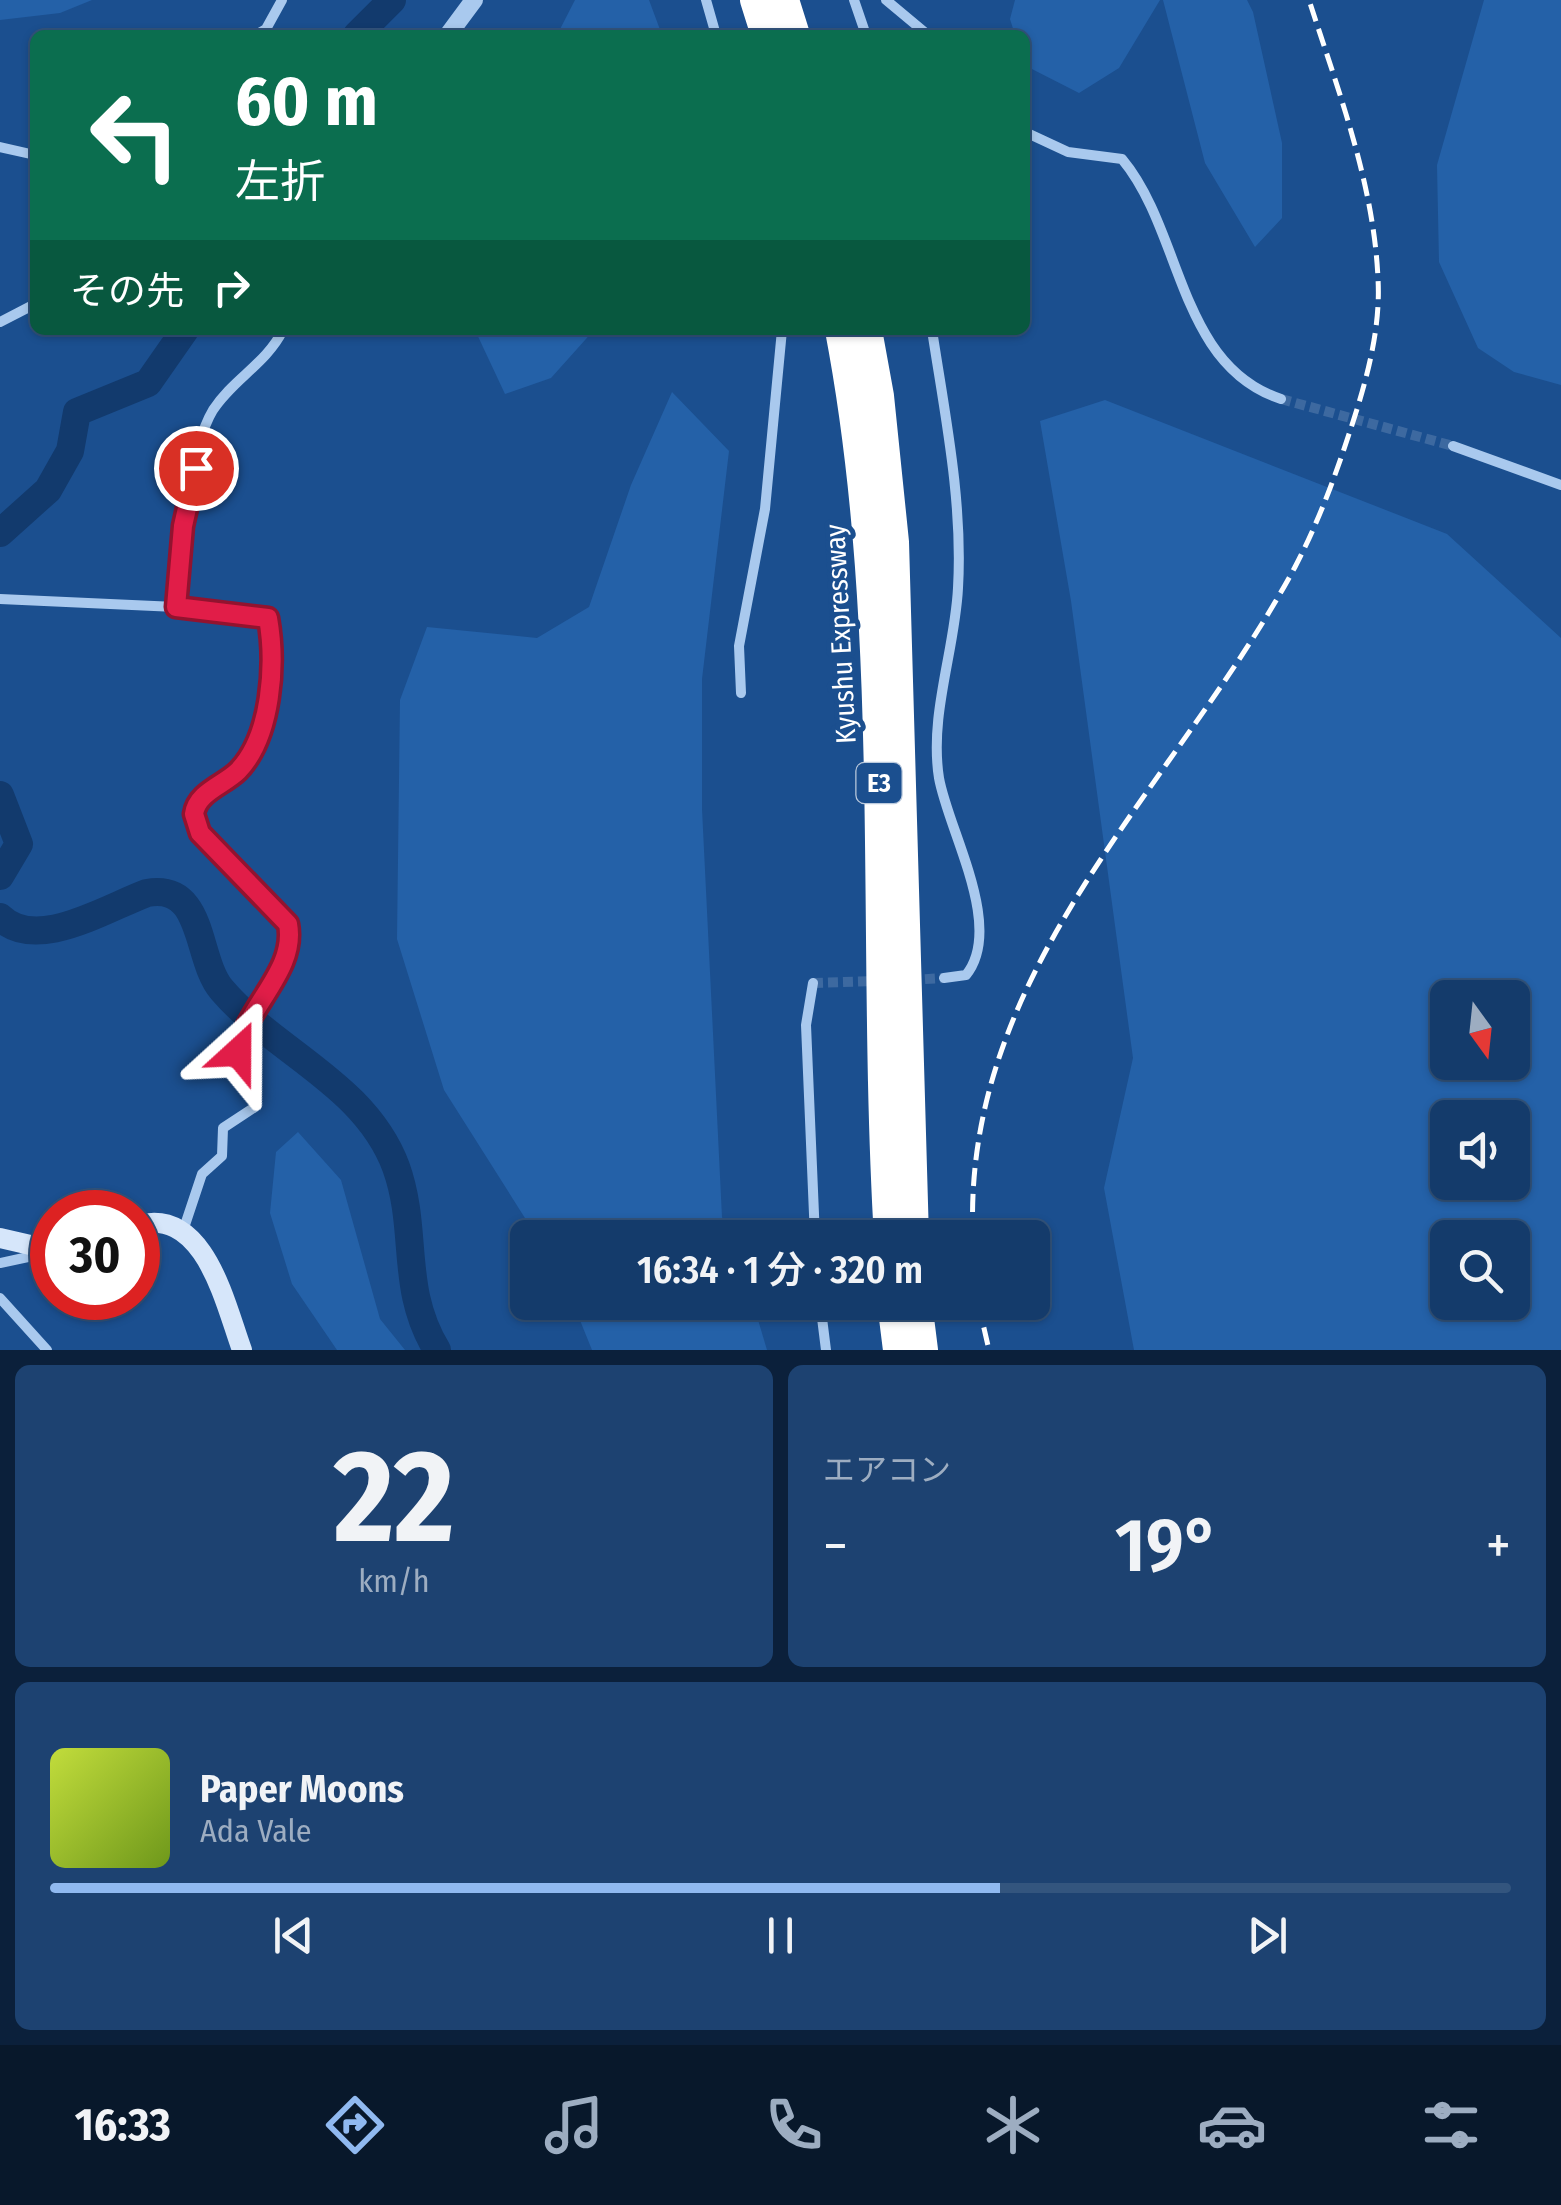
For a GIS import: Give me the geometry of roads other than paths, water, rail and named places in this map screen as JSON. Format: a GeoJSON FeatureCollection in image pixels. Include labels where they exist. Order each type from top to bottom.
{"type":"FeatureCollection","features":[{"type":"Feature","properties":{"kind":"highway"},"geometry":{"type":"LineString","coordinates":[[754,0],[764,30]]}},
{"type":"Feature","properties":{"kind":"highway"},"geometry":{"type":"LineString","coordinates":[[784,0],[793,30]]}},
{"type":"Feature","properties":{"kind":"highway","name":"Kyushu Expressway"},"geometry":{"type":"LineString","coordinates":[[841,335],[872,544],[878,692],[881,1113],[887,1220]]}},
{"type":"Feature","properties":{"kind":"highway","name":"Kyushu Expressway"},"geometry":{"type":"LineString","coordinates":[[868,335],[880,396],[894,542],[913,1220]]}},
{"type":"Feature","properties":{"kind":"highway"},"geometry":{"type":"LineString","coordinates":[[894,1320],[898,1350]]}},
{"type":"Feature","properties":{"kind":"highway"},"geometry":{"type":"LineString","coordinates":[[919,1320],[923,1350]]}},
{"type":"Feature","properties":{"kind":"main road"},"geometry":{"type":"LineString","coordinates":[[160,1225],[183,1231],[198,1244],[218,1284],[242,1350]]}},
{"type":"Feature","properties":{"kind":"main road"},"geometry":{"type":"LineString","coordinates":[[0,1238],[30,1246]]}},
{"type":"Feature","properties":{"kind":"street"},"geometry":{"type":"LineString","coordinates":[[264,30],[282,0]]}},
{"type":"Feature","properties":{"kind":"street"},"geometry":{"type":"LineString","coordinates":[[452,30],[474,0]]}},
{"type":"Feature","properties":{"kind":"street"},"geometry":{"type":"LineString","coordinates":[[706,0],[715,30]]}},
{"type":"Feature","properties":{"kind":"street"},"geometry":{"type":"LineString","coordinates":[[854,0],[864,30]]}},
{"type":"Feature","properties":{"kind":"street"},"geometry":{"type":"LineString","coordinates":[[886,0],[920,30]]}},
{"type":"Feature","properties":{"kind":"street"},"geometry":{"type":"LineString","coordinates":[[1030,134],[1068,152],[1122,159],[1151,200],[1208,340],[1245,382],[1281,398]]}},
{"type":"Feature","properties":{"kind":"street"},"geometry":{"type":"LineString","coordinates":[[0,148],[30,154]]}},
{"type":"Feature","properties":{"kind":"street"},"geometry":{"type":"LineString","coordinates":[[0,322],[30,307]]}},
{"type":"Feature","properties":{"kind":"street"},"geometry":{"type":"LineString","coordinates":[[176,607],[183,526],[210,414],[223,396],[271,354],[280,335]]}},
{"type":"Feature","properties":{"kind":"street"},"geometry":{"type":"LineString","coordinates":[[741,692],[739,646],[765,509],[782,335]]}},
{"type":"Feature","properties":{"kind":"street"},"geometry":{"type":"LineString","coordinates":[[933,335],[960,536],[958,593],[944,672],[938,774],[952,830],[964,853],[975,893],[978,948],[966,975],[944,978]]}},
{"type":"Feature","properties":{"kind":"street"},"geometry":{"type":"LineString","coordinates":[[1453,446],[1561,486]]}},
{"type":"Feature","properties":{"kind":"street"},"geometry":{"type":"LineString","coordinates":[[0,599],[176,607],[268,618],[272,646],[259,736],[242,767],[195,804],[195,826],[285,916],[290,932],[287,953],[239,1044],[255,1107],[224,1128],[222,1156],[202,1174],[183,1231]]}},
{"type":"Feature","properties":{"kind":"street"},"geometry":{"type":"LineString","coordinates":[[812,984],[806,1025],[814,1220]]}},
{"type":"Feature","properties":{"kind":"street"},"geometry":{"type":"LineString","coordinates":[[0,1264],[30,1256]]}},
{"type":"Feature","properties":{"kind":"street"},"geometry":{"type":"LineString","coordinates":[[0,1298],[47,1350]]}},
{"type":"Feature","properties":{"kind":"street"},"geometry":{"type":"LineString","coordinates":[[822,1320],[826,1350]]}},
{"type":"Feature","properties":{"kind":"waterway"},"geometry":{"type":"LineString","coordinates":[[362,30],[392,0]]}},
{"type":"Feature","properties":{"kind":"waterway"},"geometry":{"type":"LineString","coordinates":[[0,533],[48,490],[70,451],[77,412],[148,383],[182,335]]}},
{"type":"Feature","properties":{"kind":"waterway"},"geometry":{"type":"LineString","coordinates":[[0,795],[19,844],[0,876]]}},
{"type":"Feature","properties":{"kind":"waterway"},"geometry":{"type":"LineString","coordinates":[[0,917],[15,927],[32,931],[72,924],[147,893],[166,893],[180,900],[190,911],[213,977],[222,990],[268,1033],[342,1091],[382,1138],[403,1191],[413,1282],[425,1327],[437,1350]]}},
{"type":"Feature","properties":{"kind":"tunnel"},"geometry":{"type":"LineString","coordinates":[[1281,399],[1453,446]]}},
{"type":"Feature","properties":{"kind":"tunnel"},"geometry":{"type":"LineString","coordinates":[[910,980],[944,978]]}},
{"type":"Feature","properties":{"kind":"tunnel"},"geometry":{"type":"LineString","coordinates":[[813,983],[878,981]]}},
{"type":"Feature","properties":{"kind":"railway"},"geometry":{"type":"LineString","coordinates":[[974,1220],[979,1141],[1002,1050],[1038,965],[1085,883],[1247,648],[1295,567],[1331,485],[1366,378],[1378,299],[1370,208],[1353,138],[1309,0]]}},
{"type":"Feature","properties":{"kind":"railway"},"geometry":{"type":"LineString","coordinates":[[982,1320],[989,1350]]}}]}
